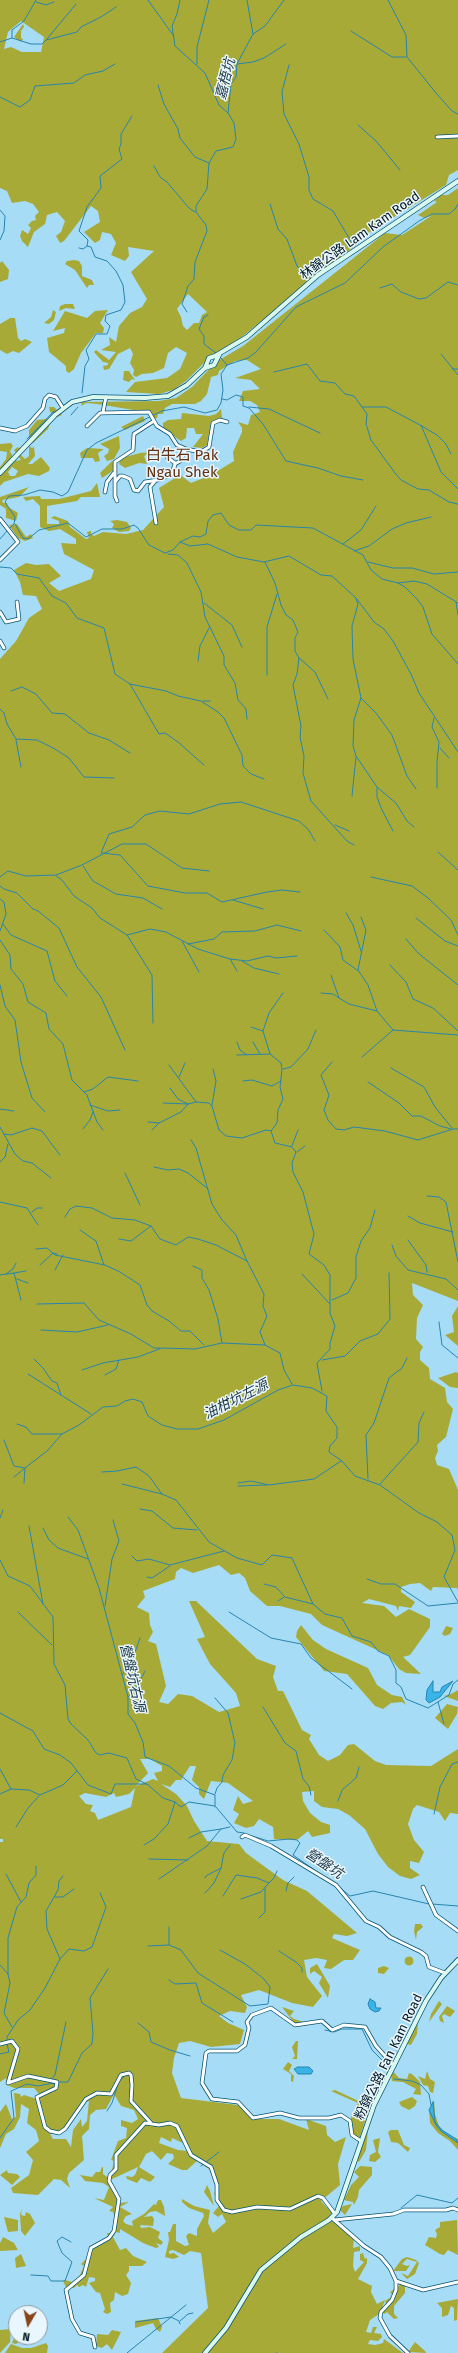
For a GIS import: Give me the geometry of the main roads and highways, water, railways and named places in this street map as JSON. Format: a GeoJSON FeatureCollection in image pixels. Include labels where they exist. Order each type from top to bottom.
{"type":"FeatureCollection","features":[{"type":"Feature","properties":{"kind":"main road","name":"林錦公路 Lam Kam Road"},"geometry":{"type":"LineString","coordinates":[[208,366],[209,358],[214,359],[253,332],[318,275],[458,181]]}},
{"type":"Feature","properties":{"kind":"main road","name":"林錦公路 Lam Kam Road"},"geometry":{"type":"LineString","coordinates":[[0,472],[63,408],[82,398],[145,398],[168,396],[183,388],[208,366],[215,364],[214,359]]}},
{"type":"Feature","properties":{"kind":"main road","name":"粉錦公路 Fan Kam Road"},"geometry":{"type":"LineString","coordinates":[[205,2353],[226,2328],[262,2270],[303,2235],[333,2219],[372,2110],[426,2001],[445,1973],[458,1960]]}},
{"type":"Feature","properties":{"kind":"water"},"geometry":{"type":"Polygon","coordinates":[[[433,1681],[433,1692],[440,1692],[442,1687],[453,1681],[440,1697],[429,1703],[426,1700],[427,1690],[433,1681]]]}},
{"type":"Feature","properties":{"kind":"water"},"geometry":{"type":"Polygon","coordinates":[[[370,1999],[375,2002],[376,2008],[381,2008],[379,2011],[375,2012],[370,2009],[368,2004],[370,1999]]]}},
{"type":"Feature","properties":{"kind":"water"},"geometry":{"type":"Polygon","coordinates":[[[298,2067],[309,2067],[313,2071],[311,2074],[298,2074],[294,2069],[298,2067]]]}},
{"type":"Feature","properties":{"kind":"water"},"geometry":{"type":"Polygon","coordinates":[[[433,2102],[435,2122],[442,2130],[456,2139],[458,2143],[441,2131],[436,2125],[429,2110],[433,2102]]]}},
{"type":"Feature","properties":{"kind":"waterway"},"geometry":{"type":"LineString","coordinates":[[12,38],[12,30],[24,21],[36,0]]}},
{"type":"Feature","properties":{"kind":"waterway"},"geometry":{"type":"LineString","coordinates":[[148,0],[173,35]]}},
{"type":"Feature","properties":{"kind":"waterway"},"geometry":{"type":"LineString","coordinates":[[180,0],[177,14],[172,26],[175,46],[205,73],[219,105],[228,113]]}},
{"type":"Feature","properties":{"kind":"waterway"},"geometry":{"type":"LineString","coordinates":[[197,64],[197,47],[209,0]]}},
{"type":"Feature","properties":{"kind":"waterway","name":"嘉梧坑"},"geometry":{"type":"LineString","coordinates":[[187,312],[182,304],[188,286],[194,279],[195,262],[207,231],[206,225],[196,212],[196,206],[207,189],[209,163],[216,151],[233,147],[236,139],[234,123],[228,113],[231,84],[236,77],[237,64],[253,34],[247,0]]}},
{"type":"Feature","properties":{"kind":"waterway"},"geometry":{"type":"LineString","coordinates":[[253,34],[265,26],[284,0]]}},
{"type":"Feature","properties":{"kind":"waterway"},"geometry":{"type":"LineString","coordinates":[[388,0],[406,35],[407,57],[452,111],[458,114]]}},
{"type":"Feature","properties":{"kind":"waterway"},"geometry":{"type":"LineString","coordinates":[[36,2],[46,5],[54,2]]}},
{"type":"Feature","properties":{"kind":"waterway"},"geometry":{"type":"LineString","coordinates":[[47,39],[76,4]]}},
{"type":"Feature","properties":{"kind":"waterway"},"geometry":{"type":"LineString","coordinates":[[0,42],[12,38],[31,44],[42,44],[46,40],[77,32],[81,27],[101,17],[116,7]]}},
{"type":"Feature","properties":{"kind":"waterway"},"geometry":{"type":"LineString","coordinates":[[351,31],[392,57],[406,57]]}},
{"type":"Feature","properties":{"kind":"waterway"},"geometry":{"type":"LineString","coordinates":[[237,64],[253,62],[264,58],[286,44]]}},
{"type":"Feature","properties":{"kind":"waterway"},"geometry":{"type":"LineString","coordinates":[[0,97],[20,107],[30,100],[35,86],[74,83],[85,75],[103,71],[115,64]]}},
{"type":"Feature","properties":{"kind":"waterway"},"geometry":{"type":"LineString","coordinates":[[289,65],[282,92],[284,114],[299,144],[309,177],[309,190],[313,199],[333,211],[352,243]]}},
{"type":"Feature","properties":{"kind":"waterway"},"geometry":{"type":"LineString","coordinates":[[158,85],[164,104],[178,129],[180,138],[195,157],[209,163]]}},
{"type":"Feature","properties":{"kind":"waterway"},"geometry":{"type":"LineString","coordinates":[[82,393],[85,366],[89,359],[86,350],[96,334],[107,334],[110,326],[105,321],[106,315],[121,310],[125,302],[123,285],[116,271],[107,261],[95,257],[91,247],[87,246],[88,240],[79,231],[87,207],[101,188],[100,176],[122,159],[119,149],[121,144],[121,134],[132,116]]}},
{"type":"Feature","properties":{"kind":"waterway"},"geometry":{"type":"LineString","coordinates":[[358,125],[376,141],[400,170]]}},
{"type":"Feature","properties":{"kind":"waterway"},"geometry":{"type":"LineString","coordinates":[[154,166],[160,177],[167,182],[189,208],[195,212]]}},
{"type":"Feature","properties":{"kind":"waterway"},"geometry":{"type":"LineString","coordinates":[[270,204],[278,229],[287,239],[297,266],[306,276]]}},
{"type":"Feature","properties":{"kind":"waterway"},"geometry":{"type":"LineString","coordinates":[[9,529],[14,524],[15,517],[5,502],[9,496],[24,495],[40,490],[53,492],[62,496],[68,492],[87,450],[96,443],[162,411],[184,407],[205,413],[217,410],[221,403],[223,390],[221,374],[227,365],[248,358],[256,352],[296,307],[345,283],[383,247],[419,221],[432,214],[449,214],[458,204]]}},
{"type":"Feature","properties":{"kind":"waterway"},"geometry":{"type":"LineString","coordinates":[[0,210],[5,216],[4,231],[0,240]]}},
{"type":"Feature","properties":{"kind":"waterway"},"geometry":{"type":"LineString","coordinates":[[79,248],[83,249],[87,246]]}},
{"type":"Feature","properties":{"kind":"waterway"},"geometry":{"type":"LineString","coordinates":[[380,288],[392,284],[401,292],[419,299],[426,298],[448,282],[458,285]]}},
{"type":"Feature","properties":{"kind":"waterway"},"geometry":{"type":"LineString","coordinates":[[208,315],[204,317],[199,329],[204,336],[204,344],[216,353]]}},
{"type":"Feature","properties":{"kind":"waterway"},"geometry":{"type":"LineString","coordinates":[[441,354],[458,375]]}},
{"type":"Feature","properties":{"kind":"waterway"},"geometry":{"type":"LineString","coordinates":[[220,357],[227,365]]}},
{"type":"Feature","properties":{"kind":"waterway"},"geometry":{"type":"LineString","coordinates":[[274,372],[307,364],[320,381],[335,383],[345,394],[354,396],[367,414],[366,424],[371,440],[401,480],[418,489],[429,490],[449,502],[458,504]]}},
{"type":"Feature","properties":{"kind":"waterway"},"geometry":{"type":"LineString","coordinates":[[452,369],[458,369]]}},
{"type":"Feature","properties":{"kind":"waterway"},"geometry":{"type":"LineString","coordinates":[[222,399],[227,400],[236,395],[243,397],[243,406],[249,408],[263,424],[286,461],[318,468],[341,476],[363,480]]}},
{"type":"Feature","properties":{"kind":"waterway"},"geometry":{"type":"LineString","coordinates":[[71,415],[78,407]]}},
{"type":"Feature","properties":{"kind":"waterway"},"geometry":{"type":"LineString","coordinates":[[249,407],[269,409],[320,433]]}},
{"type":"Feature","properties":{"kind":"waterway"},"geometry":{"type":"LineString","coordinates":[[362,407],[386,407],[437,435],[446,444],[451,454]]}},
{"type":"Feature","properties":{"kind":"waterway"},"geometry":{"type":"LineString","coordinates":[[27,439],[54,411]]}},
{"type":"Feature","properties":{"kind":"waterway"},"geometry":{"type":"LineString","coordinates":[[421,425],[441,472],[458,489]]}},
{"type":"Feature","properties":{"kind":"waterway"},"geometry":{"type":"LineString","coordinates":[[343,544],[361,530],[376,506]]}},
{"type":"Feature","properties":{"kind":"waterway"},"geometry":{"type":"LineString","coordinates":[[180,542],[193,536],[200,537],[206,534],[208,521],[213,515],[221,513],[229,525],[239,530],[251,530],[256,525],[313,528],[363,555],[371,570],[382,579],[398,583],[414,581],[427,584],[458,603]]}},
{"type":"Feature","properties":{"kind":"waterway"},"geometry":{"type":"LineString","coordinates":[[354,551],[369,546],[392,529],[406,523],[431,517]]}},
{"type":"Feature","properties":{"kind":"waterway"},"geometry":{"type":"LineString","coordinates":[[15,524],[23,538],[28,539],[39,530],[68,523],[86,537],[102,529],[122,529],[134,525],[138,528],[149,545],[165,553],[173,550],[180,542],[190,546],[208,544],[237,557],[264,562],[289,556],[321,575],[332,576],[356,598],[374,622],[384,629],[393,641],[411,674],[419,693],[458,752]]}},
{"type":"Feature","properties":{"kind":"waterway"},"geometry":{"type":"LineString","coordinates":[[0,539],[7,531]]}},
{"type":"Feature","properties":{"kind":"waterway"},"geometry":{"type":"LineString","coordinates":[[168,554],[178,555],[187,563],[201,592],[205,617],[224,656],[224,665],[235,683],[238,700],[246,709],[247,719]]}},
{"type":"Feature","properties":{"kind":"waterway"},"geometry":{"type":"LineString","coordinates":[[265,562],[275,583],[281,605],[286,615],[293,620],[298,632],[295,638],[295,651],[299,658],[297,674],[293,685],[301,726],[300,737],[304,756],[303,773],[311,801],[347,841],[354,845]]}},
{"type":"Feature","properties":{"kind":"waterway"},"geometry":{"type":"LineString","coordinates":[[368,562],[393,568],[412,568],[434,574],[458,572]]}},
{"type":"Feature","properties":{"kind":"waterway"},"geometry":{"type":"LineString","coordinates":[[0,567],[11,568],[17,574],[39,578],[52,596],[66,603],[77,618],[104,628],[115,674],[130,684],[159,734],[165,733],[178,742],[204,765]]}},
{"type":"Feature","properties":{"kind":"waterway"},"geometry":{"type":"LineString","coordinates":[[398,583],[405,587],[423,607],[432,634],[458,664]]}},
{"type":"Feature","properties":{"kind":"waterway"},"geometry":{"type":"LineString","coordinates":[[267,675],[267,627],[277,594]]}},
{"type":"Feature","properties":{"kind":"waterway"},"geometry":{"type":"LineString","coordinates":[[356,599],[358,604],[352,626],[353,659],[361,698],[354,720],[353,746],[356,756],[377,787],[377,797],[393,831]]}},
{"type":"Feature","properties":{"kind":"waterway"},"geometry":{"type":"LineString","coordinates":[[456,602],[458,615]]}},
{"type":"Feature","properties":{"kind":"waterway"},"geometry":{"type":"LineString","coordinates":[[204,603],[232,625],[242,647]]}},
{"type":"Feature","properties":{"kind":"waterway"},"geometry":{"type":"LineString","coordinates":[[198,661],[200,646],[209,628]]}},
{"type":"Feature","properties":{"kind":"waterway"},"geometry":{"type":"LineString","coordinates":[[299,658],[315,672],[328,699]]}},
{"type":"Feature","properties":{"kind":"waterway"},"geometry":{"type":"LineString","coordinates":[[130,684],[166,691],[178,696],[201,701],[218,712],[224,718],[242,755],[243,766],[251,774],[264,779]]}},
{"type":"Feature","properties":{"kind":"waterway"},"geometry":{"type":"LineString","coordinates":[[11,691],[22,687],[36,694],[52,713],[65,714],[89,733],[109,740],[130,753]]}},
{"type":"Feature","properties":{"kind":"waterway"},"geometry":{"type":"LineString","coordinates":[[361,698],[376,713],[392,735],[407,776],[416,789]]}},
{"type":"Feature","properties":{"kind":"waterway"},"geometry":{"type":"LineString","coordinates":[[203,701],[210,701]]}},
{"type":"Feature","properties":{"kind":"waterway"},"geometry":{"type":"LineString","coordinates":[[0,709],[4,713],[7,724],[16,739],[37,740],[55,749],[69,758],[84,777],[114,778]]}},
{"type":"Feature","properties":{"kind":"waterway"},"geometry":{"type":"LineString","coordinates":[[434,718],[432,727],[439,742],[437,788]]}},
{"type":"Feature","properties":{"kind":"waterway"},"geometry":{"type":"LineString","coordinates":[[16,740],[21,767]]}},
{"type":"Feature","properties":{"kind":"waterway"},"geometry":{"type":"LineString","coordinates":[[440,748],[449,758]]}},
{"type":"Feature","properties":{"kind":"waterway"},"geometry":{"type":"LineString","coordinates":[[352,796],[356,757]]}},
{"type":"Feature","properties":{"kind":"waterway"},"geometry":{"type":"LineString","coordinates":[[378,788],[396,803],[407,821],[414,827]]}},
{"type":"Feature","properties":{"kind":"waterway"},"geometry":{"type":"LineString","coordinates":[[101,853],[109,834],[132,827],[145,815],[160,811],[189,814],[220,804],[241,802],[299,821],[308,829],[315,841]]}},
{"type":"Feature","properties":{"kind":"waterway"},"geometry":{"type":"LineString","coordinates":[[335,825],[349,831]]}},
{"type":"Feature","properties":{"kind":"waterway"},"geometry":{"type":"LineString","coordinates":[[56,875],[82,865],[122,844],[146,844],[182,868],[209,871]]}},
{"type":"Feature","properties":{"kind":"waterway"},"geometry":{"type":"LineString","coordinates":[[438,852],[458,870]]}},
{"type":"Feature","properties":{"kind":"waterway"},"geometry":{"type":"LineString","coordinates":[[102,853],[120,855],[148,886],[185,893],[207,893],[222,902],[282,890],[300,892]]}},
{"type":"Feature","properties":{"kind":"waterway"},"geometry":{"type":"LineString","coordinates":[[83,866],[93,881],[116,894],[143,898],[162,909]]}},
{"type":"Feature","properties":{"kind":"waterway"},"geometry":{"type":"LineString","coordinates":[[0,877],[8,871],[26,876],[55,875],[62,880],[74,896],[92,908],[100,918],[127,935],[150,929],[166,932],[198,949],[230,959],[247,961],[268,956],[276,958],[297,956]]}},
{"type":"Feature","properties":{"kind":"waterway"},"geometry":{"type":"LineString","coordinates":[[371,877],[412,886],[428,898],[451,920],[458,935]]}},
{"type":"Feature","properties":{"kind":"waterway"},"geometry":{"type":"LineString","coordinates":[[0,886],[4,889],[17,893],[33,909],[38,911],[59,928],[77,967],[101,997],[125,1050]]}},
{"type":"Feature","properties":{"kind":"waterway"},"geometry":{"type":"LineString","coordinates":[[0,899],[4,902],[6,914],[0,931]]}},
{"type":"Feature","properties":{"kind":"waterway"},"geometry":{"type":"LineString","coordinates":[[233,900],[263,909]]}},
{"type":"Feature","properties":{"kind":"waterway"},"geometry":{"type":"LineString","coordinates":[[346,913],[353,925],[361,951]]}},
{"type":"Feature","properties":{"kind":"waterway"},"geometry":{"type":"LineString","coordinates":[[358,970],[366,930],[361,917]]}},
{"type":"Feature","properties":{"kind":"waterway"},"geometry":{"type":"LineString","coordinates":[[416,918],[445,941],[458,946]]}},
{"type":"Feature","properties":{"kind":"waterway"},"geometry":{"type":"LineString","coordinates":[[3,924],[11,935],[47,951],[55,981],[67,996]]}},
{"type":"Feature","properties":{"kind":"waterway"},"geometry":{"type":"LineString","coordinates":[[188,944],[214,939],[222,932],[255,931],[277,925],[301,931]]}},
{"type":"Feature","properties":{"kind":"waterway"},"geometry":{"type":"LineString","coordinates":[[324,930],[340,947],[343,960],[357,970]]}},
{"type":"Feature","properties":{"kind":"waterway"},"geometry":{"type":"LineString","coordinates":[[127,935],[152,975],[153,1023]]}},
{"type":"Feature","properties":{"kind":"waterway"},"geometry":{"type":"LineString","coordinates":[[406,939],[418,953],[458,985]]}},
{"type":"Feature","properties":{"kind":"waterway"},"geometry":{"type":"LineString","coordinates":[[0,940],[10,955],[11,969],[23,984],[28,1002],[46,1013],[49,1029],[63,1044],[72,1080],[87,1095],[97,1122],[103,1130]]}},
{"type":"Feature","properties":{"kind":"waterway"},"geometry":{"type":"LineString","coordinates":[[182,941],[199,972]]}},
{"type":"Feature","properties":{"kind":"waterway"},"geometry":{"type":"LineString","coordinates":[[230,959],[237,971]]}},
{"type":"Feature","properties":{"kind":"waterway"},"geometry":{"type":"LineString","coordinates":[[242,961],[254,968],[279,974]]}},
{"type":"Feature","properties":{"kind":"waterway"},"geometry":{"type":"LineString","coordinates":[[390,965],[406,982],[413,999],[433,1008],[458,1031]]}},
{"type":"Feature","properties":{"kind":"waterway"},"geometry":{"type":"LineString","coordinates":[[358,970],[368,985],[377,1011],[393,1030],[458,1035]]}},
{"type":"Feature","properties":{"kind":"waterway"},"geometry":{"type":"LineString","coordinates":[[331,975],[339,998],[349,1004],[377,1011]]}},
{"type":"Feature","properties":{"kind":"waterway"},"geometry":{"type":"LineString","coordinates":[[0,985],[5,1006],[15,1020],[21,1062],[32,1098],[45,1112]]}},
{"type":"Feature","properties":{"kind":"waterway"},"geometry":{"type":"LineString","coordinates":[[283,993],[269,1013],[263,1031],[270,1054],[281,1063],[282,1069],[280,1087],[283,1099],[278,1110],[277,1123],[271,1131],[275,1143],[292,1147],[296,1152],[292,1163],[293,1172],[303,1192],[314,1234],[309,1254],[324,1265],[330,1275],[330,1313],[335,1326],[330,1343],[330,1349],[317,1363],[322,1391]]}},
{"type":"Feature","properties":{"kind":"waterway"},"geometry":{"type":"LineString","coordinates":[[321,993],[333,994],[339,998]]}},
{"type":"Feature","properties":{"kind":"waterway"},"geometry":{"type":"LineString","coordinates":[[251,1027],[263,1031]]}},
{"type":"Feature","properties":{"kind":"waterway"},"geometry":{"type":"LineString","coordinates":[[283,1069],[291,1067],[308,1049],[316,1030]]}},
{"type":"Feature","properties":{"kind":"waterway"},"geometry":{"type":"LineString","coordinates":[[362,1057],[393,1030]]}},
{"type":"Feature","properties":{"kind":"waterway"},"geometry":{"type":"LineString","coordinates":[[237,1042],[240,1050],[247,1055]]}},
{"type":"Feature","properties":{"kind":"waterway"},"geometry":{"type":"LineString","coordinates":[[253,1042],[260,1054]]}},
{"type":"Feature","properties":{"kind":"waterway"},"geometry":{"type":"LineString","coordinates":[[237,1055],[270,1054]]}},
{"type":"Feature","properties":{"kind":"waterway"},"geometry":{"type":"LineString","coordinates":[[332,1062],[321,1075],[329,1095],[324,1110],[328,1120],[336,1129],[344,1130],[354,1127],[385,1131],[418,1140],[453,1129],[458,1129]]}},
{"type":"Feature","properties":{"kind":"waterway"},"geometry":{"type":"LineString","coordinates":[[179,1077],[185,1063]]}},
{"type":"Feature","properties":{"kind":"waterway"},"geometry":{"type":"LineString","coordinates":[[169,1065],[196,1102],[209,1103],[212,1106],[219,1130],[226,1136],[242,1138],[266,1130],[271,1131]]}},
{"type":"Feature","properties":{"kind":"waterway"},"geometry":{"type":"LineString","coordinates":[[391,1068],[424,1087],[435,1107],[452,1128]]}},
{"type":"Feature","properties":{"kind":"waterway"},"geometry":{"type":"LineString","coordinates":[[212,1105],[216,1081],[213,1069]]}},
{"type":"Feature","properties":{"kind":"waterway"},"geometry":{"type":"LineString","coordinates":[[84,1092],[93,1089],[108,1077],[138,1081]]}},
{"type":"Feature","properties":{"kind":"waterway"},"geometry":{"type":"LineString","coordinates":[[243,1081],[252,1080],[272,1086],[281,1081]]}},
{"type":"Feature","properties":{"kind":"waterway"},"geometry":{"type":"LineString","coordinates":[[368,1082],[399,1103],[412,1116],[421,1116],[440,1126],[451,1129]]}},
{"type":"Feature","properties":{"kind":"waterway"},"geometry":{"type":"LineString","coordinates":[[170,1088],[178,1099],[188,1104]]}},
{"type":"Feature","properties":{"kind":"waterway"},"geometry":{"type":"LineString","coordinates":[[152,1130],[159,1123],[181,1112],[188,1104],[196,1102]]}},
{"type":"Feature","properties":{"kind":"waterway"},"geometry":{"type":"LineString","coordinates":[[163,1103],[188,1104]]}},
{"type":"Feature","properties":{"kind":"waterway"},"geometry":{"type":"LineString","coordinates":[[90,1105],[108,1111],[120,1110]]}},
{"type":"Feature","properties":{"kind":"waterway"},"geometry":{"type":"LineString","coordinates":[[0,1109],[14,1111]]}},
{"type":"Feature","properties":{"kind":"waterway"},"geometry":{"type":"LineString","coordinates":[[83,1129],[90,1120],[93,1112]]}},
{"type":"Feature","properties":{"kind":"waterway"},"geometry":{"type":"LineString","coordinates":[[148,1122],[159,1123]]}},
{"type":"Feature","properties":{"kind":"waterway"},"geometry":{"type":"LineString","coordinates":[[0,1127],[15,1154],[23,1161],[32,1163],[51,1178]]}},
{"type":"Feature","properties":{"kind":"waterway"},"geometry":{"type":"LineString","coordinates":[[4,1134],[11,1135],[32,1128],[42,1131],[60,1155]]}},
{"type":"Feature","properties":{"kind":"waterway"},"geometry":{"type":"LineString","coordinates":[[292,1146],[298,1130]]}},
{"type":"Feature","properties":{"kind":"waterway"},"geometry":{"type":"LineString","coordinates":[[191,1140],[196,1148],[212,1204],[222,1220],[236,1235],[247,1261]]}},
{"type":"Feature","properties":{"kind":"waterway"},"geometry":{"type":"LineString","coordinates":[[0,1162],[5,1157],[8,1144]]}},
{"type":"Feature","properties":{"kind":"waterway"},"geometry":{"type":"LineString","coordinates":[[297,1152],[305,1146]]}},
{"type":"Feature","properties":{"kind":"waterway"},"geometry":{"type":"LineString","coordinates":[[154,1167],[168,1170],[179,1169],[188,1173],[207,1188]]}},
{"type":"Feature","properties":{"kind":"waterway"},"geometry":{"type":"LineString","coordinates":[[125,1173],[140,1205]]}},
{"type":"Feature","properties":{"kind":"waterway"},"geometry":{"type":"LineString","coordinates":[[427,1196],[439,1197],[446,1202],[458,1262]]}},
{"type":"Feature","properties":{"kind":"waterway"},"geometry":{"type":"LineString","coordinates":[[0,1202],[27,1208],[38,1225]]}},
{"type":"Feature","properties":{"kind":"waterway"},"geometry":{"type":"LineString","coordinates":[[65,1217],[70,1209],[76,1206],[92,1208],[112,1218],[135,1220],[151,1226],[160,1239],[176,1245],[188,1237],[198,1239],[216,1245],[247,1261],[264,1294],[263,1306],[267,1316],[260,1332],[265,1345]]}},
{"type":"Feature","properties":{"kind":"waterway"},"geometry":{"type":"LineString","coordinates":[[32,1212],[37,1208],[42,1208]]}},
{"type":"Feature","properties":{"kind":"waterway"},"geometry":{"type":"LineString","coordinates":[[332,1300],[348,1293],[356,1278],[356,1257],[361,1241],[370,1228],[375,1210]]}},
{"type":"Feature","properties":{"kind":"waterway"},"geometry":{"type":"LineString","coordinates":[[408,1216],[420,1223],[453,1232]]}},
{"type":"Feature","properties":{"kind":"waterway"},"geometry":{"type":"LineString","coordinates":[[119,1239],[131,1241],[151,1226]]}},
{"type":"Feature","properties":{"kind":"waterway"},"geometry":{"type":"LineString","coordinates":[[80,1230],[96,1241],[104,1265]]}},
{"type":"Feature","properties":{"kind":"waterway"},"geometry":{"type":"LineString","coordinates":[[408,1240],[426,1265],[427,1272]]}},
{"type":"Feature","properties":{"kind":"waterway"},"geometry":{"type":"LineString","coordinates":[[392,1245],[396,1256],[408,1270],[446,1279],[458,1290]]}},
{"type":"Feature","properties":{"kind":"waterway"},"geometry":{"type":"LineString","coordinates":[[36,1249],[47,1248],[55,1255],[105,1265],[120,1272],[140,1285],[147,1305],[152,1311],[169,1321],[181,1331],[190,1331],[204,1345]]}},
{"type":"Feature","properties":{"kind":"waterway"},"geometry":{"type":"LineString","coordinates":[[40,1265],[53,1253],[57,1254]]}},
{"type":"Feature","properties":{"kind":"waterway"},"geometry":{"type":"LineString","coordinates":[[55,1270],[63,1255]]}},
{"type":"Feature","properties":{"kind":"waterway"},"geometry":{"type":"LineString","coordinates":[[6,1274],[13,1269],[16,1263]]}},
{"type":"Feature","properties":{"kind":"waterway"},"geometry":{"type":"LineString","coordinates":[[193,1266],[202,1270],[202,1278],[209,1290],[218,1319],[222,1343]]}},
{"type":"Feature","properties":{"kind":"waterway"},"geometry":{"type":"LineString","coordinates":[[14,1273],[26,1271]]}},
{"type":"Feature","properties":{"kind":"waterway"},"geometry":{"type":"LineString","coordinates":[[0,1275],[14,1273],[21,1300]]}},
{"type":"Feature","properties":{"kind":"waterway"},"geometry":{"type":"LineString","coordinates":[[322,1360],[345,1356],[360,1341],[378,1334],[390,1319],[389,1273]]}},
{"type":"Feature","properties":{"kind":"waterway"},"geometry":{"type":"LineString","coordinates":[[302,1274],[330,1304]]}},
{"type":"Feature","properties":{"kind":"waterway"},"geometry":{"type":"LineString","coordinates":[[17,1279],[28,1283]]}},
{"type":"Feature","properties":{"kind":"waterway"},"geometry":{"type":"LineString","coordinates":[[37,1304],[84,1303],[99,1320],[131,1334],[154,1348],[160,1348]]}},
{"type":"Feature","properties":{"kind":"waterway"},"geometry":{"type":"LineString","coordinates":[[439,1322],[442,1345],[458,1358]]}},
{"type":"Feature","properties":{"kind":"waterway"},"geometry":{"type":"LineString","coordinates":[[41,1330],[77,1332],[108,1325]]}},
{"type":"Feature","properties":{"kind":"waterway"},"geometry":{"type":"LineString","coordinates":[[82,1370],[103,1363],[138,1357],[162,1348],[195,1349],[222,1343],[265,1345],[280,1353],[284,1370],[292,1384]]}},
{"type":"Feature","properties":{"kind":"waterway"},"geometry":{"type":"LineString","coordinates":[[368,1479],[366,1435],[374,1423],[389,1378],[402,1368],[407,1358]]}},
{"type":"Feature","properties":{"kind":"waterway"},"geometry":{"type":"LineString","coordinates":[[34,1359],[43,1368],[52,1381],[57,1383],[61,1395]]}},
{"type":"Feature","properties":{"kind":"waterway"},"geometry":{"type":"LineString","coordinates":[[105,1375],[116,1369],[119,1360]]}},
{"type":"Feature","properties":{"kind":"waterway"},"geometry":{"type":"LineString","coordinates":[[28,1374],[91,1414]]}},
{"type":"Feature","properties":{"kind":"waterway","name":"油柑坑左源"},"geometry":{"type":"LineString","coordinates":[[17,1424],[26,1427],[32,1434],[62,1434],[79,1425],[103,1407],[117,1406],[125,1401],[133,1399],[142,1402],[148,1416],[162,1425],[177,1429],[198,1429],[224,1420],[278,1390],[293,1385],[312,1388],[327,1396],[326,1411],[337,1427],[337,1438],[330,1446],[329,1452],[342,1461],[355,1476],[380,1485],[419,1513],[437,1522],[452,1535],[455,1550],[444,1577],[458,1602]]}},
{"type":"Feature","properties":{"kind":"waterway"},"geometry":{"type":"LineString","coordinates":[[380,1484],[418,1442],[419,1423],[424,1412]]}},
{"type":"Feature","properties":{"kind":"waterway"},"geometry":{"type":"LineString","coordinates":[[4,1440],[14,1466],[25,1468],[47,1451],[62,1434]]}},
{"type":"Feature","properties":{"kind":"waterway"},"geometry":{"type":"LineString","coordinates":[[238,1483],[251,1481],[269,1485],[314,1479],[341,1461]]}},
{"type":"Feature","properties":{"kind":"waterway"},"geometry":{"type":"LineString","coordinates":[[102,1472],[136,1467],[149,1476],[162,1494],[176,1500],[209,1542],[237,1558],[262,1565],[272,1555],[292,1558],[313,1604],[325,1614],[342,1618],[352,1636],[371,1642],[378,1651],[389,1656],[396,1670],[396,1683],[401,1687],[406,1699],[428,1708],[449,1695],[453,1684],[458,1680]]}},
{"type":"Feature","properties":{"kind":"waterway"},"geometry":{"type":"LineString","coordinates":[[24,1483],[25,1468]]}},
{"type":"Feature","properties":{"kind":"waterway"},"geometry":{"type":"LineString","coordinates":[[14,1477],[24,1469]]}},
{"type":"Feature","properties":{"kind":"waterway"},"geometry":{"type":"LineString","coordinates":[[122,1484],[162,1494]]}},
{"type":"Feature","properties":{"kind":"waterway"},"geometry":{"type":"LineString","coordinates":[[238,1486],[267,1485]]}},
{"type":"Feature","properties":{"kind":"waterway"},"geometry":{"type":"LineString","coordinates":[[140,1509],[152,1511],[173,1528],[197,1530]]}},
{"type":"Feature","properties":{"kind":"waterway"},"geometry":{"type":"LineString","coordinates":[[0,1518],[3,1510]]}},
{"type":"Feature","properties":{"kind":"waterway","name":"營盤坑右源"},"geometry":{"type":"LineString","coordinates":[[68,1517],[78,1530],[99,1588],[128,1697],[128,1714],[135,1723],[143,1742],[145,1757],[169,1766],[196,1788],[215,1795],[215,1807]]}},
{"type":"Feature","properties":{"kind":"waterway"},"geometry":{"type":"LineString","coordinates":[[105,1606],[112,1559],[119,1541],[113,1520]]}},
{"type":"Feature","properties":{"kind":"waterway"},"geometry":{"type":"LineString","coordinates":[[29,1526],[43,1604]]}},
{"type":"Feature","properties":{"kind":"waterway"},"geometry":{"type":"LineString","coordinates":[[43,1528],[49,1540],[58,1548],[88,1559]]}},
{"type":"Feature","properties":{"kind":"waterway"},"geometry":{"type":"LineString","coordinates":[[132,1556],[137,1561],[149,1559],[170,1565],[224,1551]]}},
{"type":"Feature","properties":{"kind":"waterway"},"geometry":{"type":"LineString","coordinates":[[0,1560],[8,1576],[30,1586],[53,1617],[54,1664],[65,1685],[68,1719],[71,1724],[88,1740],[96,1753],[100,1755],[109,1753],[127,1758],[136,1779],[147,1784]]}},
{"type":"Feature","properties":{"kind":"waterway"},"geometry":{"type":"LineString","coordinates":[[147,1577],[152,1578],[170,1566]]}},
{"type":"Feature","properties":{"kind":"waterway"},"geometry":{"type":"LineString","coordinates":[[367,1579],[381,1584],[395,1584],[428,1606],[458,1603]]}},
{"type":"Feature","properties":{"kind":"waterway"},"geometry":{"type":"LineString","coordinates":[[264,1584],[276,1587],[285,1597],[313,1604]]}},
{"type":"Feature","properties":{"kind":"waterway"},"geometry":{"type":"LineString","coordinates":[[278,1601],[284,1597]]}},
{"type":"Feature","properties":{"kind":"waterway"},"geometry":{"type":"LineString","coordinates":[[18,1612],[52,1645]]}},
{"type":"Feature","properties":{"kind":"waterway"},"geometry":{"type":"LineString","coordinates":[[229,1612],[271,1638],[301,1644],[311,1658],[352,1689]]}},
{"type":"Feature","properties":{"kind":"waterway"},"geometry":{"type":"LineString","coordinates":[[122,1675],[132,1661],[140,1638]]}},
{"type":"Feature","properties":{"kind":"waterway"},"geometry":{"type":"LineString","coordinates":[[128,1697],[138,1685],[145,1671]]}},
{"type":"Feature","properties":{"kind":"waterway"},"geometry":{"type":"LineString","coordinates":[[215,1698],[228,1713],[235,1743],[232,1760],[223,1775],[222,1782],[217,1788],[215,1794]]}},
{"type":"Feature","properties":{"kind":"waterway"},"geometry":{"type":"LineString","coordinates":[[438,1702],[444,1724]]}},
{"type":"Feature","properties":{"kind":"waterway"},"geometry":{"type":"LineString","coordinates":[[263,1707],[285,1743],[296,1751],[303,1779],[309,1786],[311,1795]]}},
{"type":"Feature","properties":{"kind":"waterway"},"geometry":{"type":"LineString","coordinates":[[0,1713],[33,1731],[44,1749],[60,1755],[71,1763],[88,1785],[111,1794],[115,1784],[147,1784],[163,1798],[175,1802],[181,1807],[189,1802],[215,1806]]}},
{"type":"Feature","properties":{"kind":"waterway"},"geometry":{"type":"LineString","coordinates":[[434,1814],[440,1787],[452,1764],[458,1762]]}},
{"type":"Feature","properties":{"kind":"waterway"},"geometry":{"type":"LineString","coordinates":[[338,1801],[342,1790],[356,1778],[359,1767]]}},
{"type":"Feature","properties":{"kind":"waterway"},"geometry":{"type":"LineString","coordinates":[[0,1769],[11,1789]]}},
{"type":"Feature","properties":{"kind":"waterway"},"geometry":{"type":"LineString","coordinates":[[0,1794],[11,1789],[29,1790],[40,1795],[63,1785],[77,1771]]}},
{"type":"Feature","properties":{"kind":"waterway"},"geometry":{"type":"LineString","coordinates":[[16,1827],[28,1808],[39,1796]]}},
{"type":"Feature","properties":{"kind":"waterway"},"geometry":{"type":"LineString","coordinates":[[144,1845],[154,1839],[168,1824],[175,1802]]}},
{"type":"Feature","properties":{"kind":"waterway","name":"營盤坑"},"geometry":{"type":"LineString","coordinates":[[216,1807],[237,1832],[244,1833]]}},
{"type":"Feature","properties":{"kind":"waterway"},"geometry":{"type":"LineString","coordinates":[[159,1879],[207,1846],[221,1829],[230,1827]]}},
{"type":"Feature","properties":{"kind":"waterway"},"geometry":{"type":"LineString","coordinates":[[189,1838],[201,1832],[221,1829]]}},
{"type":"Feature","properties":{"kind":"waterway","name":"營盤坑"},"geometry":{"type":"LineString","coordinates":[[249,1835],[268,1841],[289,1839],[297,1840],[300,1843],[293,1855],[316,1871]]}},
{"type":"Feature","properties":{"kind":"waterway"},"geometry":{"type":"LineString","coordinates":[[205,1893],[214,1883],[221,1868],[224,1853],[230,1845]]}},
{"type":"Feature","properties":{"kind":"waterway"},"geometry":{"type":"LineString","coordinates":[[149,1859],[188,1860]]}},
{"type":"Feature","properties":{"kind":"waterway"},"geometry":{"type":"LineString","coordinates":[[8,1974],[8,1938],[17,1907],[26,1897],[29,1883],[36,1875],[36,1866]]}},
{"type":"Feature","properties":{"kind":"waterway"},"geometry":{"type":"LineString","coordinates":[[205,1878],[221,1868]]}},
{"type":"Feature","properties":{"kind":"waterway"},"geometry":{"type":"LineString","coordinates":[[223,1896],[236,1875],[257,1878],[269,1883],[274,1878],[277,1871]]}},
{"type":"Feature","properties":{"kind":"waterway"},"geometry":{"type":"LineString","coordinates":[[6,1874],[21,1902]]}},
{"type":"Feature","properties":{"kind":"waterway"},"geometry":{"type":"LineString","coordinates":[[7,2041],[7,2037],[18,2020],[30,2010],[45,1988],[60,1959],[47,1929],[46,1911],[58,1890],[59,1881],[63,1876]]}},
{"type":"Feature","properties":{"kind":"waterway"},"geometry":{"type":"LineString","coordinates":[[286,1891],[288,1883],[294,1877]]}},
{"type":"Feature","properties":{"kind":"waterway","name":"營盤坑"},"geometry":{"type":"LineString","coordinates":[[332,1881],[350,1896],[373,1891],[429,1904]]}},
{"type":"Feature","properties":{"kind":"waterway"},"geometry":{"type":"LineString","coordinates":[[241,1899],[261,1892],[269,1883]]}},
{"type":"Feature","properties":{"kind":"waterway"},"geometry":{"type":"LineString","coordinates":[[259,1918],[265,1912],[265,1888]]}},
{"type":"Feature","properties":{"kind":"waterway"},"geometry":{"type":"LineString","coordinates":[[55,1897],[63,1897],[74,1889]]}},
{"type":"Feature","properties":{"kind":"waterway"},"geometry":{"type":"LineString","coordinates":[[60,1959],[69,1949],[84,1951],[92,1947],[106,1907],[100,1893]]}},
{"type":"Feature","properties":{"kind":"waterway"},"geometry":{"type":"LineString","coordinates":[[432,1904],[458,1906]]}},
{"type":"Feature","properties":{"kind":"waterway"},"geometry":{"type":"LineString","coordinates":[[169,1927],[169,1945],[181,1950],[198,1973],[250,2006],[268,2004],[270,1987],[264,1979],[245,1964],[220,1950]]}},
{"type":"Feature","properties":{"kind":"waterway"},"geometry":{"type":"LineString","coordinates":[[148,1946],[169,1945]]}},
{"type":"Feature","properties":{"kind":"waterway"},"geometry":{"type":"LineString","coordinates":[[279,1951],[296,1962],[302,1968],[302,1972]]}},
{"type":"Feature","properties":{"kind":"waterway"},"geometry":{"type":"LineString","coordinates":[[0,1965],[8,1974],[10,1983],[4,2013],[12,2027]]}},
{"type":"Feature","properties":{"kind":"waterway"},"geometry":{"type":"LineString","coordinates":[[59,2082],[68,2082],[82,2053],[92,2044],[93,2033],[90,1998],[108,1969]]}},
{"type":"Feature","properties":{"kind":"waterway"},"geometry":{"type":"LineString","coordinates":[[169,1980],[175,1984],[196,1983],[202,2003],[233,2022]]}},
{"type":"Feature","properties":{"kind":"waterway"},"geometry":{"type":"LineString","coordinates":[[52,2079],[55,2075],[66,2022]]}},
{"type":"Feature","properties":{"kind":"waterway"},"geometry":{"type":"LineString","coordinates":[[138,2023],[149,2032],[151,2042],[190,2056]]}},
{"type":"Feature","properties":{"kind":"waterway"},"geometry":{"type":"LineString","coordinates":[[325,2030],[334,2032],[342,2029],[362,2029],[372,2050],[382,2060],[381,2066],[386,2068]]}},
{"type":"Feature","properties":{"kind":"waterway"},"geometry":{"type":"LineString","coordinates":[[0,2054],[9,2052],[7,2044]]}},
{"type":"Feature","properties":{"kind":"waterway"},"geometry":{"type":"LineString","coordinates":[[107,2111],[112,2103],[119,2081],[124,2077]]}},
{"type":"Feature","properties":{"kind":"waterway"},"geometry":{"type":"LineString","coordinates":[[394,2079],[412,2081],[421,2085],[429,2094],[431,2105]]}},
{"type":"Feature","properties":{"kind":"waterway"},"geometry":{"type":"LineString","coordinates":[[0,2138],[14,2118],[11,2091],[27,2084],[38,2086],[54,2083]]}},
{"type":"Feature","properties":{"kind":"waterway"},"geometry":{"type":"LineString","coordinates":[[201,2166],[219,2152]]}},
{"type":"Feature","properties":{"kind":"waterway"},"geometry":{"type":"LineString","coordinates":[[401,2208],[417,2195],[452,2203],[458,2198]]}},
{"type":"Feature","properties":{"kind":"waterway"},"geometry":{"type":"LineString","coordinates":[[31,2275],[48,2276],[51,2281],[65,2281],[72,2262],[62,2253],[57,2241],[62,2237],[71,2242]]}},
{"type":"Feature","properties":{"kind":"waterway"},"geometry":{"type":"LineString","coordinates":[[127,2353],[186,2305]]}},
{"type":"Feature","properties":{"kind":"waterway"},"geometry":{"type":"LineString","coordinates":[[180,2321],[188,2314],[193,2313]]}},
{"type":"Feature","properties":{"kind":"waterway"},"geometry":{"type":"LineString","coordinates":[[136,2322],[171,2317],[179,2321],[180,2324]]}},
{"type":"Feature","properties":{"kind":"district","name":"白牛石 Pak Ngau Shek"},"geometry":{"type":"Point","coordinates":[182,464]}}]}
